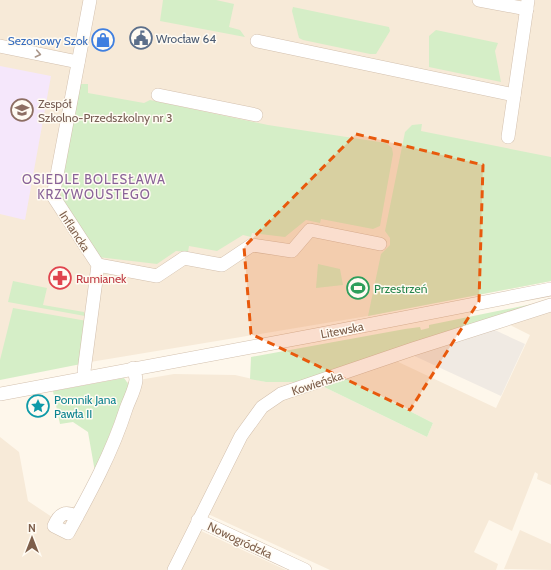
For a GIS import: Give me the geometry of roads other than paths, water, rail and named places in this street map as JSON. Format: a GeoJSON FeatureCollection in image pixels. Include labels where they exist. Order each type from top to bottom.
{"type":"FeatureCollection","features":[{"type":"Feature","properties":{"kind":"street","name":"Inflancka"},"geometry":{"type":"LineString","coordinates":[[90,0],[53,196],[98,265]]}},
{"type":"Feature","properties":{"kind":"street"},"geometry":{"type":"LineString","coordinates":[[479,0],[528,5],[508,137]]}},
{"type":"Feature","properties":{"kind":"street"},"geometry":{"type":"LineString","coordinates":[[257,41],[514,95]]}},
{"type":"Feature","properties":{"kind":"street"},"geometry":{"type":"LineString","coordinates":[[0,46],[78,62]]}},
{"type":"Feature","properties":{"kind":"street"},"geometry":{"type":"LineString","coordinates":[[158,95],[256,115]]}},
{"type":"Feature","properties":{"kind":"street"},"geometry":{"type":"LineString","coordinates":[[86,377],[84,371],[98,265],[157,276],[184,258],[222,265],[252,245],[292,251],[310,230],[380,244]]}},
{"type":"Feature","properties":{"kind":"street","name":"Litewska"},"geometry":{"type":"LineString","coordinates":[[0,394],[551,289]]}},
{"type":"Feature","properties":{"kind":"street","name":"Kowieńska"},"geometry":{"type":"LineString","coordinates":[[174,570],[241,436],[262,407],[274,398],[413,349],[551,305]]}},
{"type":"Feature","properties":{"kind":"street"},"geometry":{"type":"LineString","coordinates":[[77,517],[117,437],[136,380],[133,368]]}},
{"type":"Feature","properties":{"kind":"street","name":"Nowogródzka"},"geometry":{"type":"LineString","coordinates":[[198,520],[305,570]]}},
{"type":"Feature","properties":{"kind":"place","name":"Wrocław 64"},"geometry":{"type":"Point","coordinates":[141,38]}},
{"type":"Feature","properties":{"kind":"place","name":"Sezonowy Szok"},"geometry":{"type":"Point","coordinates":[103,40]}},
{"type":"Feature","properties":{"kind":"place","name":"Zespół Szkolno-Przedszkolny nr 3"},"geometry":{"type":"Point","coordinates":[22,110]}},
{"type":"Feature","properties":{"kind":"place","name":"Rumianek"},"geometry":{"type":"Point","coordinates":[60,278]}},
{"type":"Feature","properties":{"kind":"place","name":"Przestrzeń"},"geometry":{"type":"Point","coordinates":[358,288]}},
{"type":"Feature","properties":{"kind":"place","name":"Pomnik Jana Pawła II"},"geometry":{"type":"Point","coordinates":[38,406]}},
{"type":"Feature","properties":{"kind":"district","name":"OSIEDLE BOLESŁAWA KRZYWOUSTEGO"},"geometry":{"type":"Point","coordinates":[94,186]}}]}
